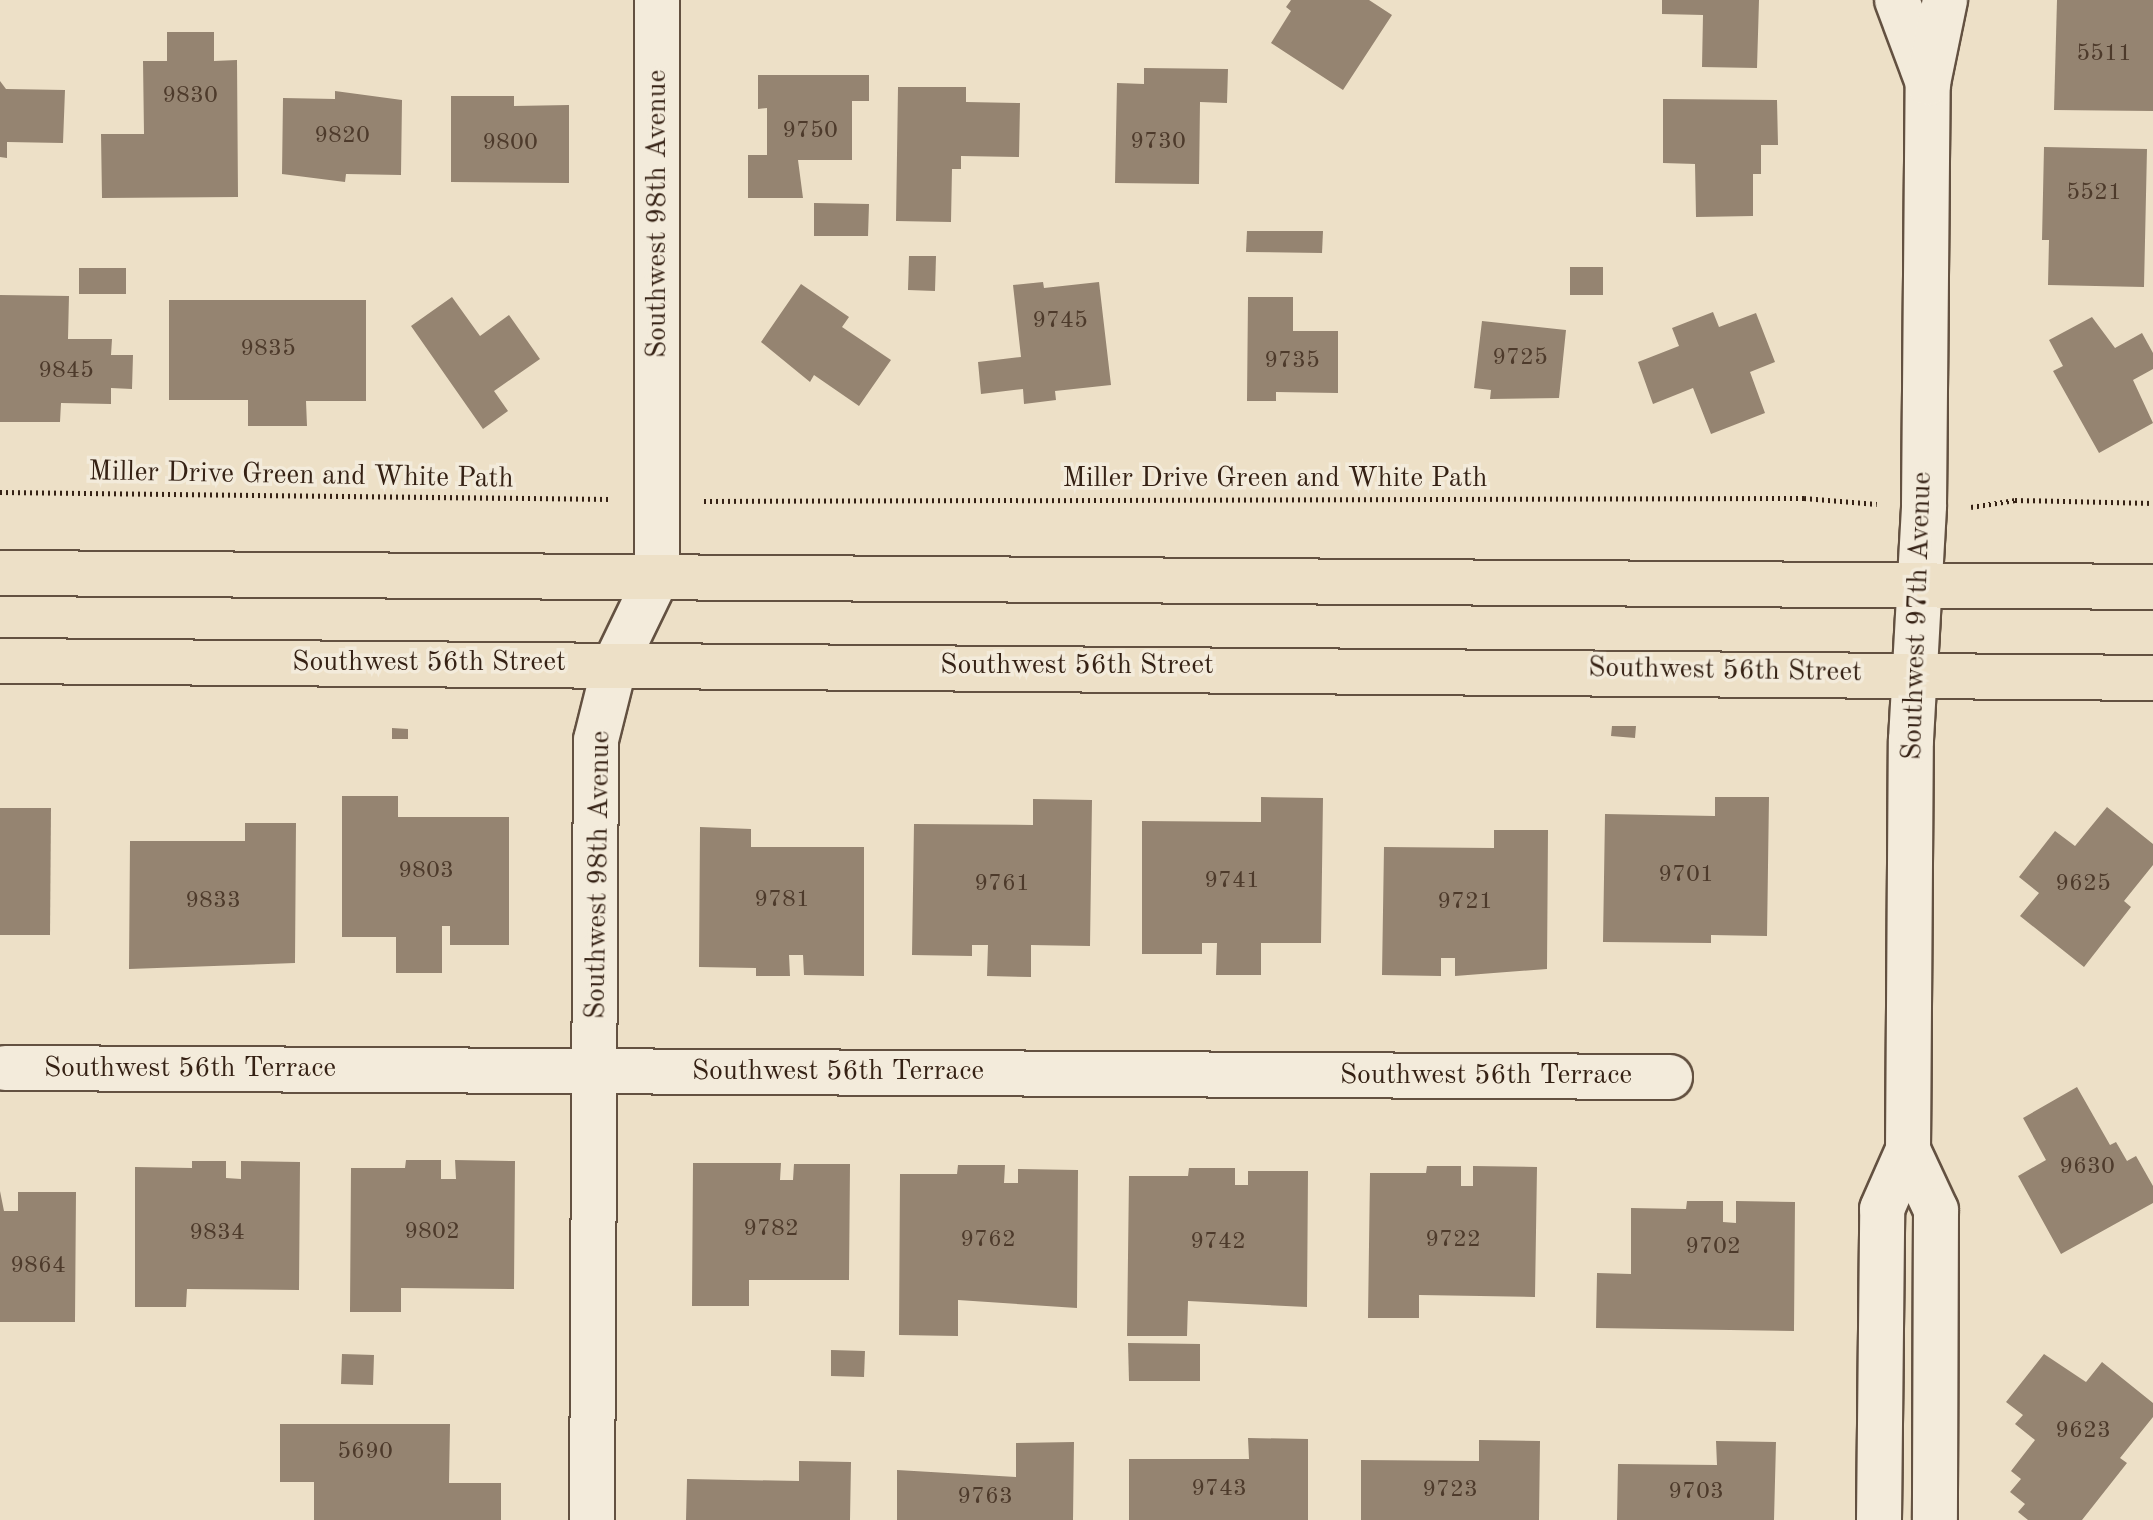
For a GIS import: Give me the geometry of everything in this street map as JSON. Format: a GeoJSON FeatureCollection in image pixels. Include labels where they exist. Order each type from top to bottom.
{"type":"FeatureCollection","features":[{"type":"Feature","properties":{"kind":"main road"},"geometry":{"type":"LineString","coordinates":[[0,573],[2153,587]]}},
{"type":"Feature","properties":{"kind":"main road","name":"Southwest 56th Street"},"geometry":{"type":"LineString","coordinates":[[0,661],[1914,673],[2153,678]]}},
{"type":"Feature","properties":{"kind":"street","name":"Southwest 98th Avenue"},"geometry":{"type":"LineString","coordinates":[[592,1520],[596,740],[615,664],[657,577],[657,0]]}},
{"type":"Feature","properties":{"kind":"street","name":"Southwest 97th Avenue"},"geometry":{"type":"LineString","coordinates":[[1897,0],[1928,83]]}},
{"type":"Feature","properties":{"kind":"street","name":"Southwest 97th Avenue"},"geometry":{"type":"LineString","coordinates":[[1879,1520],[1882,1209],[1908,1150],[1914,673],[1919,584],[1928,83],[1945,0]]}},
{"type":"Feature","properties":{"kind":"street","name":"Southwest 56th Terrace"},"geometry":{"type":"LineString","coordinates":[[5,1068],[1670,1077]]}},
{"type":"Feature","properties":{"kind":"street","name":"Southwest 97th Avenue"},"geometry":{"type":"LineString","coordinates":[[1908,1150],[1936,1210],[1935,1520]]}},
{"type":"Feature","properties":{"kind":"path","name":"Miller Drive Green and White Path"},"geometry":{"type":"LineString","coordinates":[[0,492],[601,499]]}},
{"type":"Feature","properties":{"kind":"path","name":"Miller Drive Green and White Path"},"geometry":{"type":"LineString","coordinates":[[712,501],[1804,498],[1837,503]]}},
{"type":"Feature","properties":{"kind":"path"},"geometry":{"type":"LineString","coordinates":[[1984,508],[2015,500],[2153,503]]}},
{"type":"Feature","properties":{"kind":"building"},"geometry":{"type":"Polygon","coordinates":[[[1291,0],[1369,0],[1392,15],[1343,90],[1271,43],[1291,11],[1286,7],[1291,0]]]}},
{"type":"Feature","properties":{"kind":"building"},"geometry":{"type":"Polygon","coordinates":[[[1662,0],[1759,0],[1757,68],[1702,67],[1703,15],[1662,14],[1662,0]]]}},
{"type":"Feature","properties":{"kind":"building"},"geometry":{"type":"Polygon","coordinates":[[[2057,0],[2153,0],[2153,111],[2054,110],[2057,0]]]}},
{"type":"Feature","properties":{"kind":"building"},"geometry":{"type":"Polygon","coordinates":[[[167,32],[214,32],[214,61],[237,60],[238,197],[102,198],[101,134],[144,134],[143,61],[167,61],[167,32]]]}},
{"type":"Feature","properties":{"kind":"building"},"geometry":{"type":"Polygon","coordinates":[[[1144,68],[1228,69],[1227,103],[1200,102],[1199,184],[1115,183],[1117,83],[1144,84],[1144,68]]]}},
{"type":"Feature","properties":{"kind":"building"},"geometry":{"type":"Polygon","coordinates":[[[758,75],[869,75],[869,101],[852,101],[852,160],[798,160],[803,198],[748,198],[748,155],[767,155],[767,108],[758,109],[758,75]]]}},
{"type":"Feature","properties":{"kind":"building"},"geometry":{"type":"Polygon","coordinates":[[[0,81],[6,89],[65,90],[63,143],[7,142],[7,158],[0,157],[0,81]]]}},
{"type":"Feature","properties":{"kind":"building"},"geometry":{"type":"Polygon","coordinates":[[[898,87],[966,87],[966,102],[1020,103],[1019,157],[961,156],[961,169],[952,169],[951,222],[896,221],[898,87]]]}},
{"type":"Feature","properties":{"kind":"building"},"geometry":{"type":"Polygon","coordinates":[[[335,91],[402,100],[401,175],[346,174],[345,182],[282,174],[283,98],[335,99],[335,91]]]}},
{"type":"Feature","properties":{"kind":"building"},"geometry":{"type":"Polygon","coordinates":[[[451,96],[514,96],[514,106],[569,105],[569,183],[451,182],[451,96]]]}},
{"type":"Feature","properties":{"kind":"building"},"geometry":{"type":"Polygon","coordinates":[[[1663,99],[1777,100],[1778,145],[1761,145],[1761,174],[1753,174],[1753,216],[1696,217],[1695,164],[1663,163],[1663,99]]]}},
{"type":"Feature","properties":{"kind":"building"},"geometry":{"type":"Polygon","coordinates":[[[2044,147],[2147,149],[2144,287],[2048,285],[2049,240],[2042,240],[2044,147]]]}},
{"type":"Feature","properties":{"kind":"building"},"geometry":{"type":"Polygon","coordinates":[[[814,203],[869,204],[868,236],[814,236],[814,203]]]}},
{"type":"Feature","properties":{"kind":"building"},"geometry":{"type":"Polygon","coordinates":[[[1247,231],[1323,231],[1322,253],[1246,252],[1247,231]]]}},
{"type":"Feature","properties":{"kind":"building"},"geometry":{"type":"Polygon","coordinates":[[[909,256],[936,256],[935,291],[908,290],[909,256]]]}},
{"type":"Feature","properties":{"kind":"building"},"geometry":{"type":"Polygon","coordinates":[[[1570,267],[1603,267],[1603,295],[1570,295],[1570,267]]]}},
{"type":"Feature","properties":{"kind":"building"},"geometry":{"type":"Polygon","coordinates":[[[79,268],[126,268],[126,294],[79,294],[79,268]]]}},
{"type":"Feature","properties":{"kind":"building"},"geometry":{"type":"Polygon","coordinates":[[[1043,282],[1044,288],[1099,282],[1111,385],[1055,391],[1056,400],[1024,404],[1023,389],[981,394],[978,362],[1021,357],[1013,285],[1043,282]]]}},
{"type":"Feature","properties":{"kind":"building"},"geometry":{"type":"Polygon","coordinates":[[[801,284],[849,317],[842,327],[891,360],[859,406],[814,375],[810,382],[761,342],[801,284]]]}},
{"type":"Feature","properties":{"kind":"building"},"geometry":{"type":"Polygon","coordinates":[[[0,295],[69,296],[68,339],[112,339],[111,355],[133,355],[132,389],[111,388],[111,404],[61,403],[60,422],[0,422],[0,295]]]}},
{"type":"Feature","properties":{"kind":"building"},"geometry":{"type":"Polygon","coordinates":[[[452,297],[480,336],[509,315],[540,359],[494,391],[508,411],[483,429],[411,326],[452,297]]]}},
{"type":"Feature","properties":{"kind":"building"},"geometry":{"type":"Polygon","coordinates":[[[1248,297],[1293,297],[1293,331],[1338,331],[1338,393],[1276,392],[1276,401],[1247,401],[1248,297]]]}},
{"type":"Feature","properties":{"kind":"building"},"geometry":{"type":"Polygon","coordinates":[[[169,300],[366,300],[366,401],[306,401],[307,426],[248,426],[248,400],[169,400],[169,300]]]}},
{"type":"Feature","properties":{"kind":"building"},"geometry":{"type":"Polygon","coordinates":[[[1713,312],[1719,327],[1756,313],[1775,362],[1750,372],[1765,413],[1711,434],[1693,388],[1653,404],[1638,362],[1679,346],[1672,328],[1713,312]]]}},
{"type":"Feature","properties":{"kind":"building"},"geometry":{"type":"Polygon","coordinates":[[[2092,317],[2115,348],[2142,333],[2153,353],[2153,369],[2133,380],[2153,423],[2099,453],[2053,371],[2063,366],[2049,340],[2092,317]]]}},
{"type":"Feature","properties":{"kind":"building"},"geometry":{"type":"Polygon","coordinates":[[[1482,321],[1566,330],[1559,398],[1490,399],[1491,390],[1474,388],[1482,321]]]}},
{"type":"Feature","properties":{"kind":"building"},"geometry":{"type":"Polygon","coordinates":[[[1612,726],[1636,726],[1635,738],[1611,736],[1612,726]]]}},
{"type":"Feature","properties":{"kind":"building"},"geometry":{"type":"Polygon","coordinates":[[[392,728],[408,729],[408,739],[392,739],[392,728]]]}},
{"type":"Feature","properties":{"kind":"building"},"geometry":{"type":"Polygon","coordinates":[[[342,796],[398,796],[398,817],[509,817],[509,945],[450,945],[450,926],[442,926],[442,973],[396,973],[396,937],[342,937],[342,796]]]}},
{"type":"Feature","properties":{"kind":"building"},"geometry":{"type":"Polygon","coordinates":[[[1261,797],[1323,798],[1321,943],[1261,943],[1261,975],[1216,975],[1217,943],[1202,943],[1202,954],[1142,954],[1142,821],[1261,822],[1261,797]]]}},
{"type":"Feature","properties":{"kind":"building"},"geometry":{"type":"Polygon","coordinates":[[[1715,797],[1769,797],[1767,936],[1711,935],[1711,943],[1603,942],[1605,814],[1715,816],[1715,797]]]}},
{"type":"Feature","properties":{"kind":"building"},"geometry":{"type":"Polygon","coordinates":[[[1033,799],[1092,800],[1090,946],[1031,945],[1031,977],[987,976],[988,945],[972,945],[972,956],[912,955],[914,824],[1033,825],[1033,799]]]}},
{"type":"Feature","properties":{"kind":"building"},"geometry":{"type":"Polygon","coordinates":[[[2107,807],[2153,844],[2153,865],[2124,901],[2131,907],[2084,967],[2020,916],[2039,893],[2019,877],[2055,831],[2075,846],[2107,807]]]}},
{"type":"Feature","properties":{"kind":"building"},"geometry":{"type":"Polygon","coordinates":[[[0,808],[51,808],[50,935],[0,935],[0,808]]]}},
{"type":"Feature","properties":{"kind":"building"},"geometry":{"type":"Polygon","coordinates":[[[245,823],[296,823],[295,963],[129,969],[130,841],[245,841],[245,823]]]}},
{"type":"Feature","properties":{"kind":"building"},"geometry":{"type":"Polygon","coordinates":[[[700,827],[751,829],[751,847],[864,847],[864,976],[804,975],[803,955],[789,955],[790,976],[756,976],[756,968],[699,967],[700,827]]]}},
{"type":"Feature","properties":{"kind":"building"},"geometry":{"type":"Polygon","coordinates":[[[1494,830],[1548,830],[1547,969],[1455,976],[1455,958],[1441,958],[1441,976],[1382,975],[1384,847],[1494,848],[1494,830]]]}},
{"type":"Feature","properties":{"kind":"building"},"geometry":{"type":"Polygon","coordinates":[[[2077,1087],[2110,1145],[2116,1142],[2127,1161],[2136,1156],[2153,1186],[2153,1203],[2061,1254],[2018,1176],[2046,1160],[2023,1118],[2077,1087]]]}},
{"type":"Feature","properties":{"kind":"building"},"geometry":{"type":"Polygon","coordinates":[[[406,1160],[441,1160],[441,1179],[456,1179],[455,1160],[515,1161],[514,1289],[401,1288],[401,1312],[350,1312],[351,1168],[405,1168],[406,1160]]]}},
{"type":"Feature","properties":{"kind":"building"},"geometry":{"type":"Polygon","coordinates":[[[192,1161],[226,1161],[226,1178],[241,1179],[241,1161],[300,1162],[299,1290],[187,1289],[186,1307],[135,1307],[135,1167],[192,1168],[192,1161]]]}},
{"type":"Feature","properties":{"kind":"building"},"geometry":{"type":"Polygon","coordinates":[[[693,1163],[781,1163],[780,1180],[793,1180],[794,1164],[850,1164],[849,1280],[749,1280],[749,1306],[692,1306],[693,1163]]]}},
{"type":"Feature","properties":{"kind":"building"},"geometry":{"type":"Polygon","coordinates":[[[958,1165],[1005,1165],[1004,1183],[1018,1183],[1018,1169],[1078,1170],[1077,1308],[958,1300],[958,1336],[899,1335],[900,1174],[957,1174],[958,1165]]]}},
{"type":"Feature","properties":{"kind":"building"},"geometry":{"type":"Polygon","coordinates":[[[1427,1166],[1461,1166],[1461,1186],[1473,1186],[1473,1166],[1537,1167],[1535,1297],[1419,1295],[1419,1318],[1368,1318],[1370,1173],[1426,1173],[1427,1166]]]}},
{"type":"Feature","properties":{"kind":"building"},"geometry":{"type":"Polygon","coordinates":[[[1189,1168],[1235,1168],[1235,1185],[1248,1185],[1248,1171],[1308,1171],[1307,1307],[1188,1301],[1187,1336],[1127,1336],[1129,1176],[1188,1176],[1189,1168]]]}},
{"type":"Feature","properties":{"kind":"building"},"geometry":{"type":"Polygon","coordinates":[[[0,1191],[4,1211],[18,1211],[18,1192],[76,1192],[75,1322],[0,1322],[0,1191]]]}},
{"type":"Feature","properties":{"kind":"building"},"geometry":{"type":"Polygon","coordinates":[[[1687,1201],[1723,1201],[1723,1222],[1736,1223],[1736,1201],[1795,1202],[1794,1331],[1596,1328],[1597,1273],[1631,1274],[1631,1208],[1686,1209],[1687,1201]]]}},
{"type":"Feature","properties":{"kind":"building"},"geometry":{"type":"Polygon","coordinates":[[[1128,1343],[1200,1344],[1200,1381],[1129,1381],[1128,1343]]]}},
{"type":"Feature","properties":{"kind":"building"},"geometry":{"type":"Polygon","coordinates":[[[831,1350],[865,1351],[864,1377],[831,1376],[831,1350]]]}},
{"type":"Feature","properties":{"kind":"building"},"geometry":{"type":"Polygon","coordinates":[[[342,1354],[374,1355],[373,1385],[341,1384],[342,1354]]]}},
{"type":"Feature","properties":{"kind":"building"},"geometry":{"type":"Polygon","coordinates":[[[2044,1354],[2086,1382],[2102,1362],[2153,1403],[2153,1417],[2120,1458],[2127,1463],[2082,1520],[2028,1520],[2018,1512],[2025,1504],[2010,1492],[2021,1479],[2011,1471],[2035,1440],[2015,1424],[2023,1415],[2006,1402],[2044,1354]]]}},
{"type":"Feature","properties":{"kind":"building"},"geometry":{"type":"Polygon","coordinates":[[[280,1424],[450,1424],[449,1483],[501,1483],[501,1520],[314,1520],[314,1482],[280,1482],[280,1424]]]}},
{"type":"Feature","properties":{"kind":"building"},"geometry":{"type":"Polygon","coordinates":[[[1248,1438],[1308,1439],[1308,1520],[1129,1520],[1129,1459],[1249,1459],[1248,1438]]]}},
{"type":"Feature","properties":{"kind":"building"},"geometry":{"type":"Polygon","coordinates":[[[1479,1440],[1540,1441],[1539,1520],[1361,1520],[1361,1460],[1479,1461],[1479,1440]]]}},
{"type":"Feature","properties":{"kind":"building"},"geometry":{"type":"Polygon","coordinates":[[[1716,1441],[1776,1442],[1774,1520],[1617,1520],[1618,1464],[1717,1465],[1716,1441]]]}},
{"type":"Feature","properties":{"kind":"building"},"geometry":{"type":"Polygon","coordinates":[[[1074,1442],[1073,1520],[897,1520],[897,1470],[1016,1477],[1016,1443],[1074,1442]]]}},
{"type":"Feature","properties":{"kind":"building"},"geometry":{"type":"Polygon","coordinates":[[[799,1461],[851,1462],[850,1520],[686,1520],[687,1479],[799,1481],[799,1461]]]}}]}
